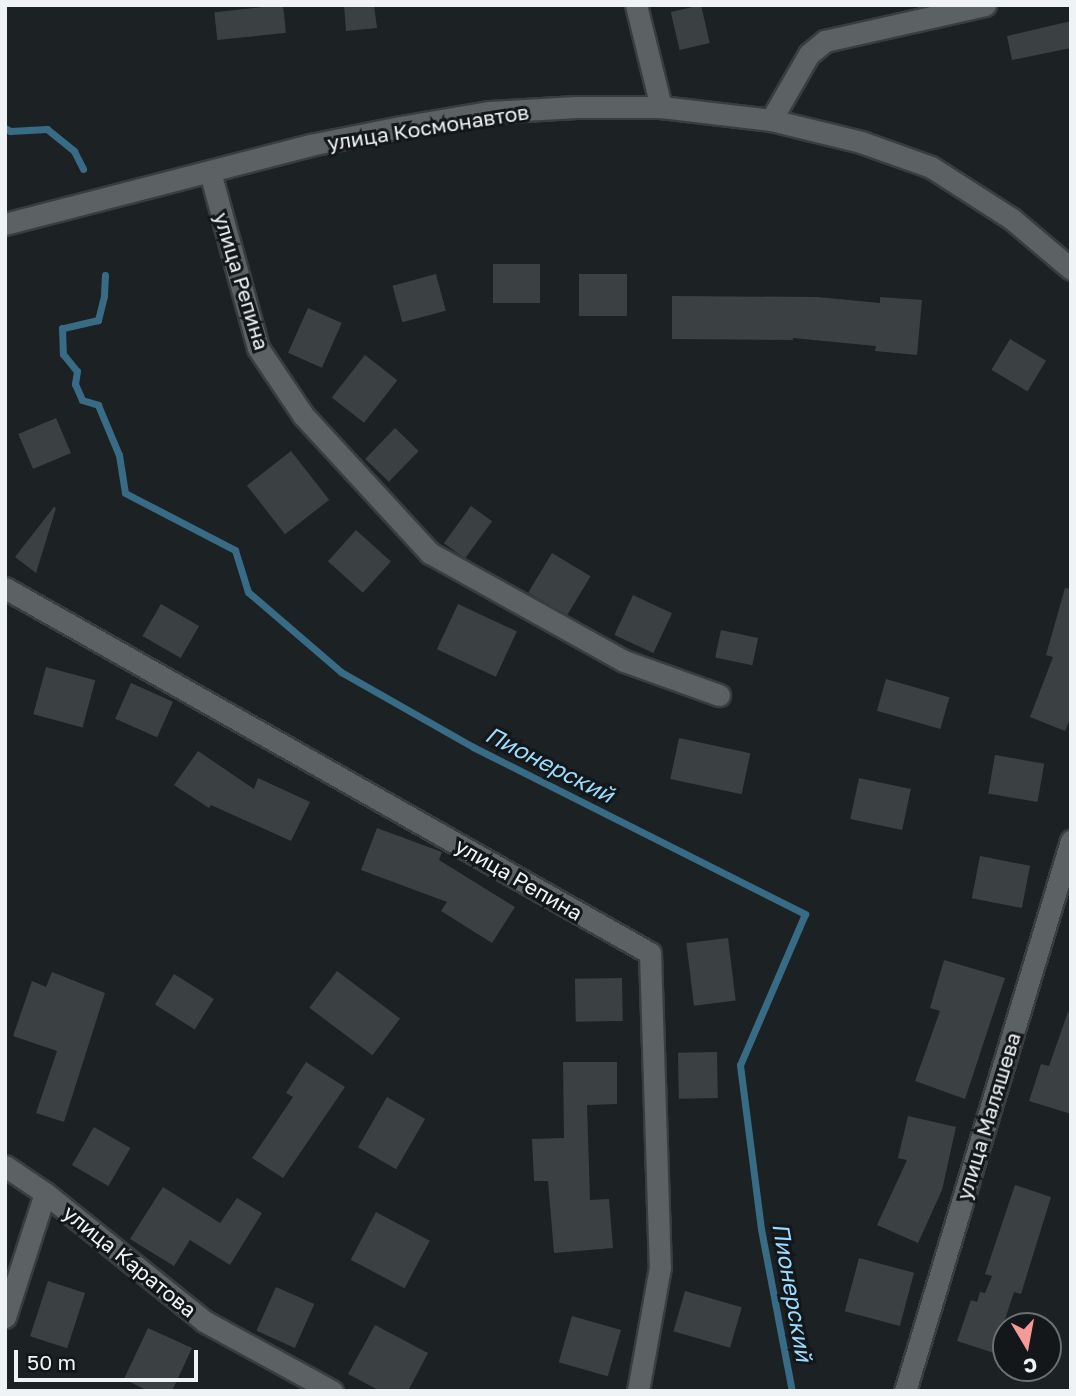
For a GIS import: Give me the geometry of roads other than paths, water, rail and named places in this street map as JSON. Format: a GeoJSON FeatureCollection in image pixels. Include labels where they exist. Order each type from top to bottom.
{"type":"FeatureCollection","features":[{"type":"Feature","properties":{"kind":"street"},"geometry":{"type":"LineString","coordinates":[[636,5],[661,107]]}},
{"type":"Feature","properties":{"kind":"street"},"geometry":{"type":"LineString","coordinates":[[771,120],[808,54],[825,41],[985,5]]}},
{"type":"Feature","properties":{"kind":"street","name":"улица Космонавтов"},"geometry":{"type":"LineString","coordinates":[[5,224],[310,145],[490,112],[576,107],[661,107],[771,120],[861,142],[930,167],[1012,219],[1071,269]]}},
{"type":"Feature","properties":{"kind":"street","name":"улица Репина"},"geometry":{"type":"LineString","coordinates":[[210,172],[258,348],[303,415],[430,553],[624,661],[719,695]]}},
{"type":"Feature","properties":{"kind":"street","name":"улица Репина"},"geometry":{"type":"LineString","coordinates":[[5,588],[650,953],[660,1267],[638,1391]]}},
{"type":"Feature","properties":{"kind":"street","name":"улица Маляшева"},"geometry":{"type":"LineString","coordinates":[[905,1391],[1071,841]]}},
{"type":"Feature","properties":{"kind":"street","name":"улица Каратова"},"geometry":{"type":"LineString","coordinates":[[5,1167],[45,1193],[204,1321],[332,1391]]}},
{"type":"Feature","properties":{"kind":"street"},"geometry":{"type":"LineString","coordinates":[[5,1317],[45,1193]]}},
{"type":"Feature","properties":{"kind":"waterway","name":"Пионерский"},"geometry":{"type":"LineString","coordinates":[[5,128],[10,131],[47,129],[74,151],[83,169]]}},
{"type":"Feature","properties":{"kind":"waterway","name":"Пионерский"},"geometry":{"type":"LineString","coordinates":[[105,275],[104,296],[98,320],[62,328],[63,354],[77,371],[75,384],[82,400],[98,405],[119,455],[125,493],[235,550],[248,592],[341,672],[473,747],[805,914],[740,1065],[761,1229],[792,1391]]}}]}
